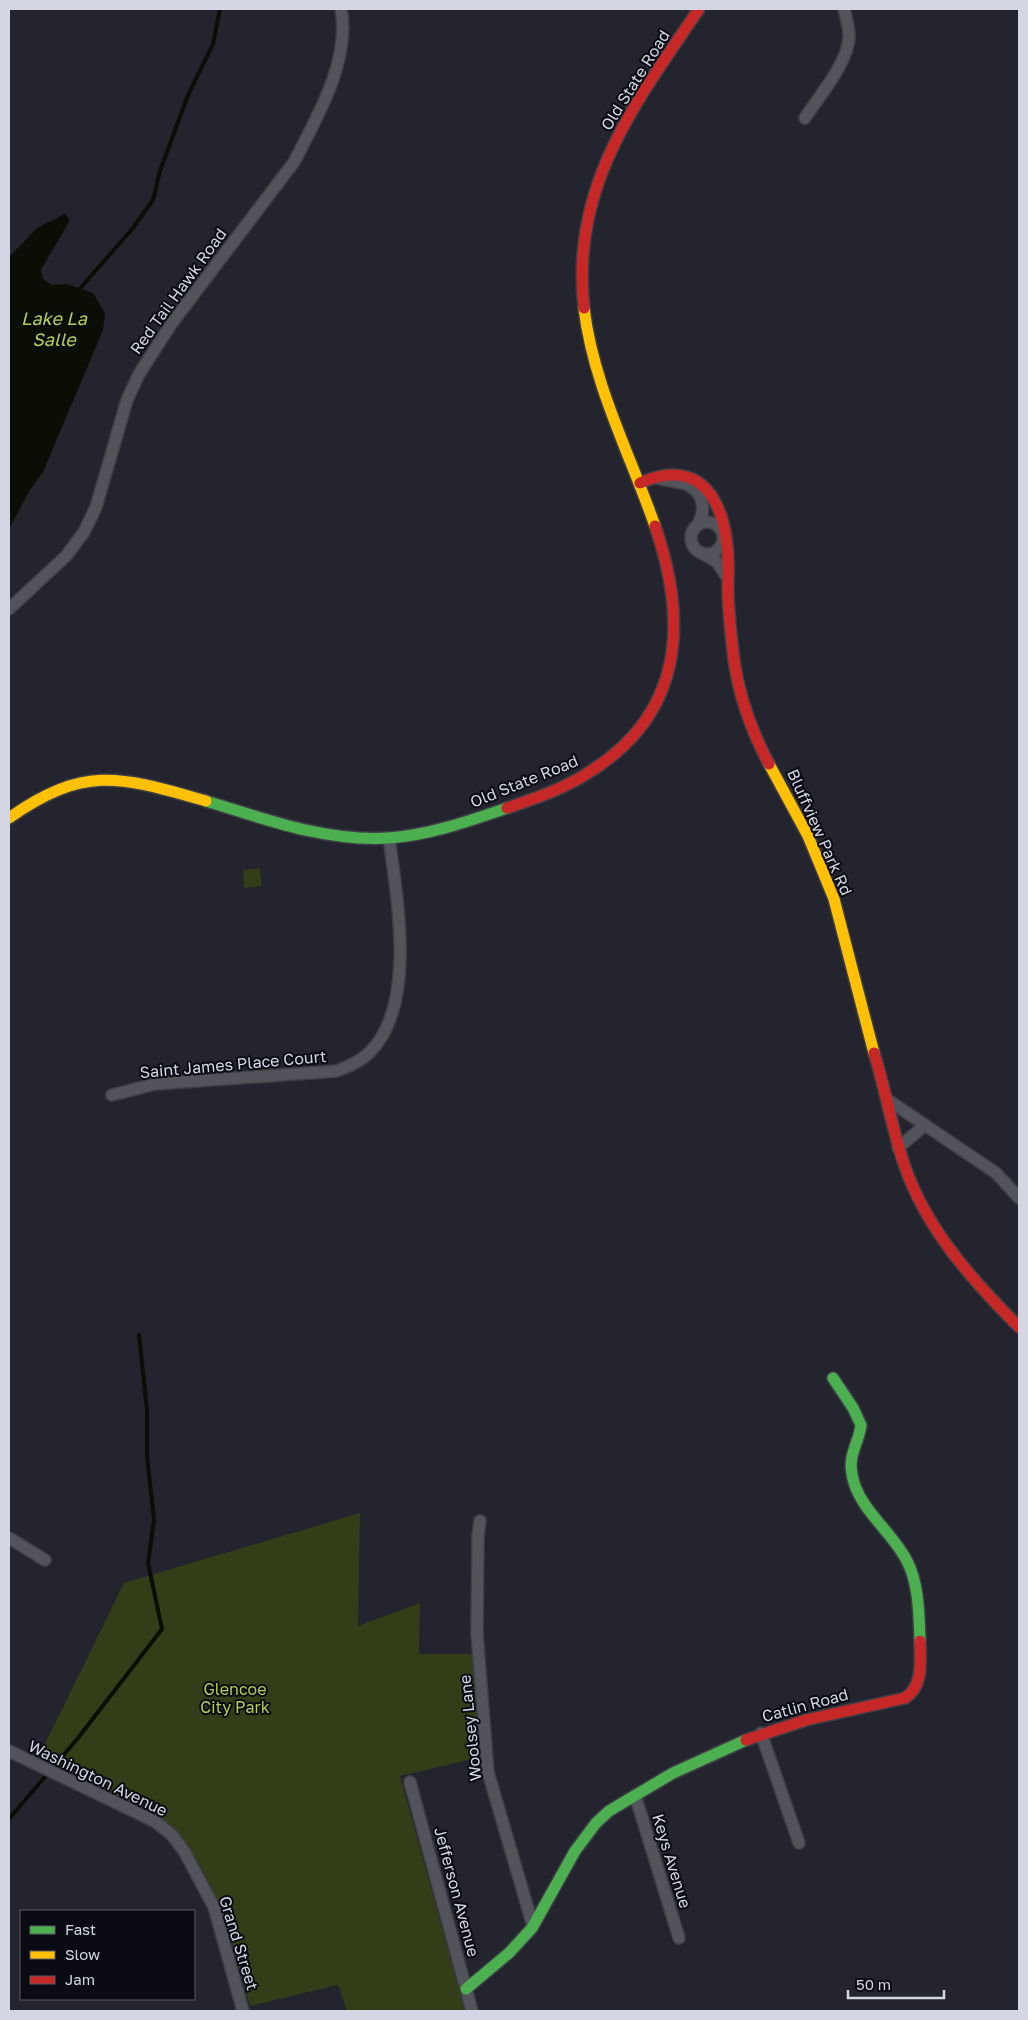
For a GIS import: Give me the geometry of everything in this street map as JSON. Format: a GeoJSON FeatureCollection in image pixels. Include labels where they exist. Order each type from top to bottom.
{"type":"FeatureCollection","features":[{"type":"Feature","properties":{"kind":"street","name":"Red Tail Hawk Road"},"geometry":{"type":"LineString","coordinates":[[9,609],[67,555],[84,532],[96,507],[127,400],[139,374],[172,323],[294,162],[310,132],[334,75],[341,42],[341,9]]}},
{"type":"Feature","properties":{"kind":"street","name":"Old State Road"},"geometry":{"type":"LineString","coordinates":[[9,818],[34,802],[69,785],[80,781],[111,779],[153,786],[313,832],[358,838],[389,838],[440,830],[476,819],[558,788],[590,772],[617,753],[642,726],[662,696],[672,665],[675,637],[674,607],[664,549],[604,392],[593,356],[586,321],[583,288],[585,231],[597,183],[627,119],[699,9]]}},
{"type":"Feature","properties":{"kind":"street"},"geometry":{"type":"LineString","coordinates":[[805,118],[842,62],[847,50],[849,36],[844,9]]}},
{"type":"Feature","properties":{"kind":"street","name":"Bluffview Park Rd"},"geometry":{"type":"LineString","coordinates":[[640,483],[662,475],[682,474],[693,478],[718,503],[722,513],[727,541],[730,572],[728,579],[731,629],[739,689],[754,735],[812,846],[833,898],[866,1028],[888,1100],[898,1148],[908,1177],[924,1208],[959,1264],[1019,1326]]}},
{"type":"Feature","properties":{"kind":"street"},"geometry":{"type":"LineString","coordinates":[[656,478],[672,483],[686,484],[696,491],[704,509],[703,516],[692,534],[691,540],[696,549],[717,562],[728,579]]}},
{"type":"Feature","properties":{"kind":"street"},"geometry":{"type":"LineString","coordinates":[[697,526],[702,523],[711,523],[719,528],[723,537],[722,543],[716,552],[711,554],[702,553]]}},
{"type":"Feature","properties":{"kind":"street","name":"Saint James Place Court"},"geometry":{"type":"LineString","coordinates":[[112,1095],[155,1084],[337,1071],[354,1064],[369,1053],[389,1024],[396,1004],[399,985],[398,900],[389,838]]}},
{"type":"Feature","properties":{"kind":"street"},"geometry":{"type":"LineString","coordinates":[[888,1100],[996,1173],[1019,1198]]}},
{"type":"Feature","properties":{"kind":"street"},"geometry":{"type":"LineString","coordinates":[[898,1148],[925,1125]]}},
{"type":"Feature","properties":{"kind":"street","name":"Catlin Road"},"geometry":{"type":"LineString","coordinates":[[466,1989],[518,1946],[534,1926],[581,1842],[610,1810],[677,1771],[761,1733],[808,1719],[906,1697],[916,1689],[919,1682],[918,1602],[913,1574],[901,1550],[861,1499],[855,1487],[850,1462],[860,1432],[860,1422],[833,1378]]}},
{"type":"Feature","properties":{"kind":"street","name":"Woolsey Lane"},"geometry":{"type":"LineString","coordinates":[[480,1521],[478,1545],[478,1634],[488,1772],[534,1926]]}},
{"type":"Feature","properties":{"kind":"street"},"geometry":{"type":"LineString","coordinates":[[9,1538],[45,1560]]}},
{"type":"Feature","properties":{"kind":"street"},"geometry":{"type":"LineString","coordinates":[[761,1733],[799,1843]]}},
{"type":"Feature","properties":{"kind":"street","name":"Washington Avenue"},"geometry":{"type":"LineString","coordinates":[[9,1751],[156,1822],[172,1835]]}},
{"type":"Feature","properties":{"kind":"street","name":"Jefferson Avenue"},"geometry":{"type":"LineString","coordinates":[[410,1782],[472,2011]]}},
{"type":"Feature","properties":{"kind":"street","name":"Keys Avenue"},"geometry":{"type":"LineString","coordinates":[[635,1795],[679,1938]]}},
{"type":"Feature","properties":{"kind":"street","name":"Grand Street"},"geometry":{"type":"LineString","coordinates":[[172,1835],[184,1851],[214,1907],[243,2011]]}},
{"type":"Feature","properties":{"kind":"green space"},"geometry":{"type":"Polygon","coordinates":[[[260,868],[262,886],[244,888],[243,870],[260,868]]]}},
{"type":"Feature","properties":{"kind":"green space","name":"Glencoe City Park"},"geometry":{"type":"Polygon","coordinates":[[[360,1513],[358,1626],[420,1603],[419,1654],[475,1654],[481,1757],[400,1776],[465,2011],[347,2011],[338,1985],[250,2006],[229,1933],[220,1909],[199,1863],[185,1842],[168,1824],[155,1815],[110,1794],[39,1756],[124,1583],[360,1513]]]}},
{"type":"Feature","properties":{"kind":"water","name":"Lake La Salle"},"geometry":{"type":"Polygon","coordinates":[[[65,214],[70,220],[41,270],[43,279],[52,285],[67,284],[93,293],[105,313],[103,330],[43,472],[30,490],[9,529],[9,257],[37,228],[65,214]]]}},
{"type":"Feature","properties":{"kind":"waterway"},"geometry":{"type":"LineString","coordinates":[[77,292],[133,228],[153,200],[160,171],[188,95],[213,44],[220,9]]}},
{"type":"Feature","properties":{"kind":"waterway"},"geometry":{"type":"LineString","coordinates":[[9,1819],[78,1738],[162,1629],[148,1563],[154,1520],[147,1456],[147,1410],[139,1335]]}},
{"type":"Feature","properties":{"kind":"traffic: fast"},"geometry":{"type":"LineString","coordinates":[[206,801],[296,828],[319,833],[365,838],[389,838],[419,834],[449,827],[507,808]]}},
{"type":"Feature","properties":{"kind":"traffic: fast"},"geometry":{"type":"LineString","coordinates":[[833,1378],[853,1408],[861,1425],[851,1460],[855,1486],[868,1509],[901,1550],[911,1570],[918,1600],[920,1641]]}},
{"type":"Feature","properties":{"kind":"traffic: fast"},"geometry":{"type":"LineString","coordinates":[[466,1989],[509,1953],[532,1928],[575,1851],[596,1823],[609,1811],[673,1773],[746,1740]]}},
{"type":"Feature","properties":{"kind":"traffic: slow"},"geometry":{"type":"LineString","coordinates":[[584,308],[595,364],[655,526]]}},
{"type":"Feature","properties":{"kind":"traffic: slow"},"geometry":{"type":"LineString","coordinates":[[769,764],[808,836],[834,899],[874,1053]]}},
{"type":"Feature","properties":{"kind":"traffic: slow"},"geometry":{"type":"LineString","coordinates":[[9,818],[60,789],[104,780],[150,786],[206,801]]}},
{"type":"Feature","properties":{"kind":"traffic: jam"},"geometry":{"type":"LineString","coordinates":[[584,308],[582,264],[587,223],[597,185],[612,148],[631,113],[652,78],[699,9]]}},
{"type":"Feature","properties":{"kind":"traffic: jam"},"geometry":{"type":"LineString","coordinates":[[640,483],[665,476],[685,477],[701,485],[713,498],[721,516],[726,536],[729,609],[736,674],[747,713],[769,764]]}},
{"type":"Feature","properties":{"kind":"traffic: jam"},"geometry":{"type":"LineString","coordinates":[[507,808],[561,788],[591,771],[622,747],[645,721],[661,693],[670,662],[674,630],[672,596],[666,562],[655,526]]}},
{"type":"Feature","properties":{"kind":"traffic: jam"},"geometry":{"type":"LineString","coordinates":[[874,1053],[900,1153],[914,1190],[953,1253],[1019,1327]]}},
{"type":"Feature","properties":{"kind":"traffic: jam"},"geometry":{"type":"LineString","coordinates":[[746,1740],[806,1720],[905,1698],[911,1693],[918,1680],[920,1672],[920,1641]]}}]}
